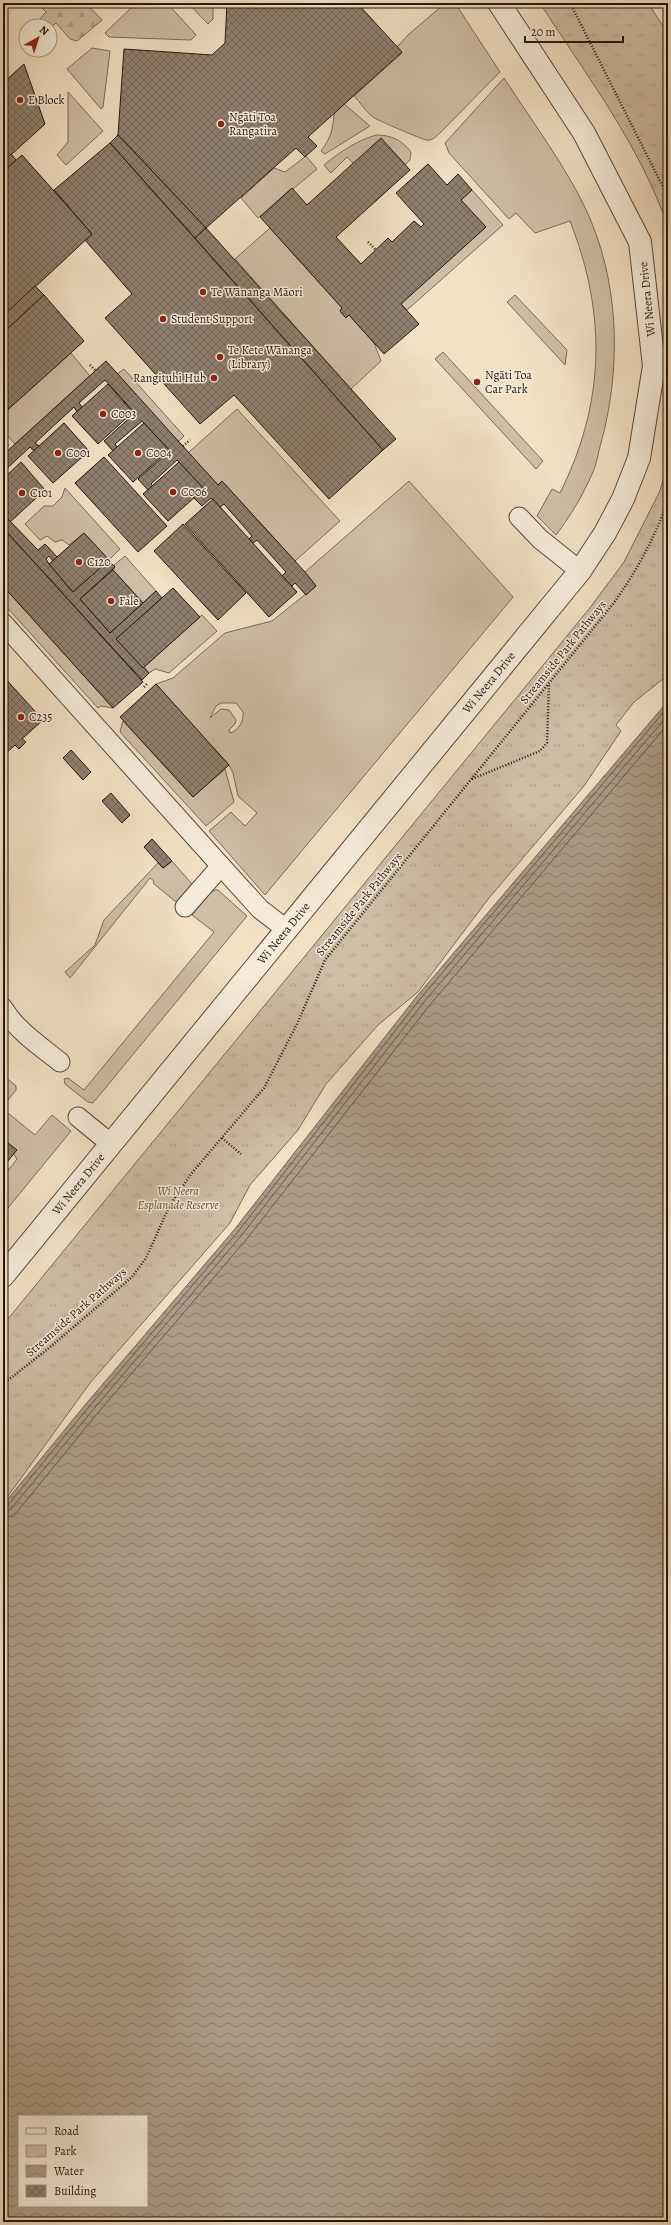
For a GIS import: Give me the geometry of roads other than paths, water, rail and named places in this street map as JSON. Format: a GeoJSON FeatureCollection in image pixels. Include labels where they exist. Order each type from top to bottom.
{"type":"FeatureCollection","features":[{"type":"Feature","properties":{"kind":"street","name":"Wi Neera Drive"},"geometry":{"type":"LineString","coordinates":[[3,1276],[580,571],[605,533],[623,499],[638,458],[654,366],[640,242],[584,132],[500,3]]}},
{"type":"Feature","properties":{"kind":"lane"},"geometry":{"type":"LineString","coordinates":[[519,517],[540,539],[580,571]]}},
{"type":"Feature","properties":{"kind":"lane"},"geometry":{"type":"LineString","coordinates":[[3,623],[220,866],[260,909],[287,930]]}},
{"type":"Feature","properties":{"kind":"lane"},"geometry":{"type":"LineString","coordinates":[[185,906],[220,866]]}},
{"type":"Feature","properties":{"kind":"lane"},"geometry":{"type":"LineString","coordinates":[[4,1015],[60,1062]]}},
{"type":"Feature","properties":{"kind":"lane"},"geometry":{"type":"LineString","coordinates":[[78,1117],[111,1144]]}},
{"type":"Feature","properties":{"kind":"water"},"geometry":{"type":"Polygon","coordinates":[[[668,701],[668,2222],[3,2222],[3,1505],[85,1405],[234,1230],[417,996],[668,701]]]}},
{"type":"Feature","properties":{"kind":"place","name":"E Block"},"geometry":{"type":"Point","coordinates":[20,100]}},
{"type":"Feature","properties":{"kind":"place","name":"Ngāti Toa Rangatira"},"geometry":{"type":"Point","coordinates":[221,124]}},
{"type":"Feature","properties":{"kind":"place","name":"Te Wānanga Māori"},"geometry":{"type":"Point","coordinates":[203,292]}},
{"type":"Feature","properties":{"kind":"place","name":"Student Support"},"geometry":{"type":"Point","coordinates":[163,319]}},
{"type":"Feature","properties":{"kind":"place","name":"Te Kete Wānanga (Library)"},"geometry":{"type":"Point","coordinates":[220,357]}},
{"type":"Feature","properties":{"kind":"place","name":"Rangituhi Hub"},"geometry":{"type":"Point","coordinates":[214,378]}},
{"type":"Feature","properties":{"kind":"place","name":"Ngāti Toa Car Park"},"geometry":{"type":"Point","coordinates":[477,382]}},
{"type":"Feature","properties":{"kind":"place","name":"C003"},"geometry":{"type":"Point","coordinates":[103,414]}},
{"type":"Feature","properties":{"kind":"place","name":"C001"},"geometry":{"type":"Point","coordinates":[58,453]}},
{"type":"Feature","properties":{"kind":"place","name":"C004"},"geometry":{"type":"Point","coordinates":[138,453]}},
{"type":"Feature","properties":{"kind":"place","name":"C006"},"geometry":{"type":"Point","coordinates":[173,492]}},
{"type":"Feature","properties":{"kind":"place","name":"C101"},"geometry":{"type":"Point","coordinates":[22,493]}},
{"type":"Feature","properties":{"kind":"place","name":"C120"},"geometry":{"type":"Point","coordinates":[79,562]}},
{"type":"Feature","properties":{"kind":"place","name":"Fale"},"geometry":{"type":"Point","coordinates":[111,601]}},
{"type":"Feature","properties":{"kind":"place","name":"C235"},"geometry":{"type":"Point","coordinates":[21,717]}},
{"type":"Feature","properties":{"kind":"park label","name":"Wi Neera Esplanade Reserve"},"geometry":{"type":"Point","coordinates":[178,1198]}}]}
